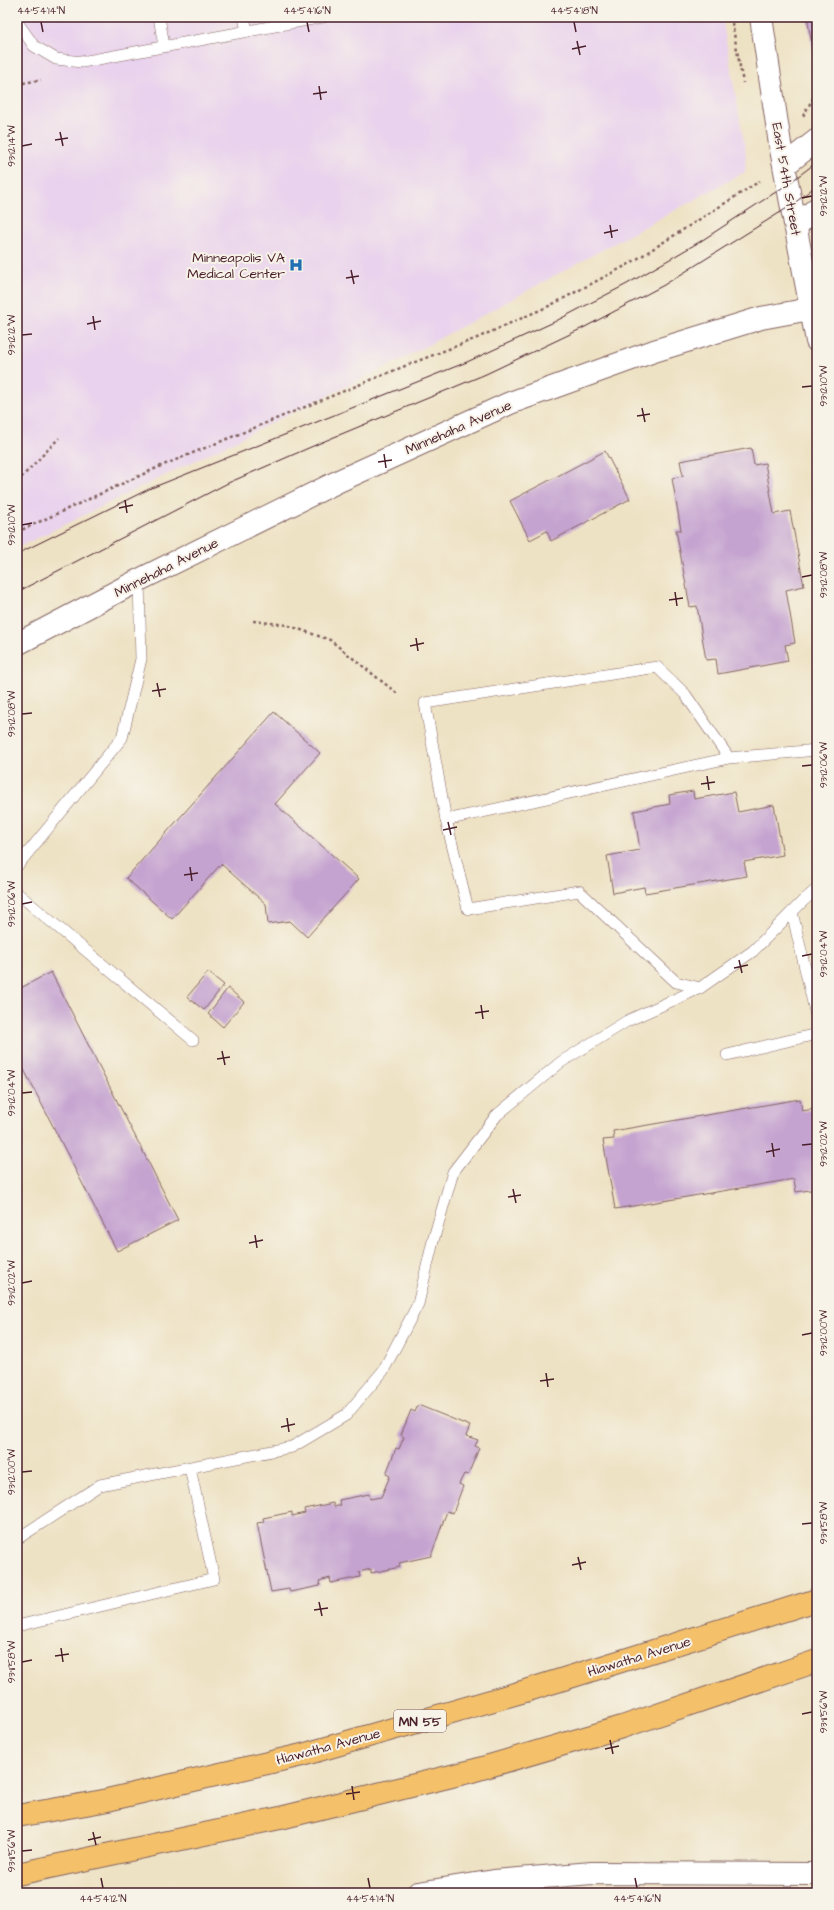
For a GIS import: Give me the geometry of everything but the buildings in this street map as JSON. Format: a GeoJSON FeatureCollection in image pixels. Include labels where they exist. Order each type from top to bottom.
{"type":"FeatureCollection","features":[{"type":"Feature","properties":{"kind":"highway","name":"Hiawatha Avenue"},"geometry":{"type":"LineString","coordinates":[[17,1816],[103,1801],[302,1754],[525,1691],[817,1600]]}},
{"type":"Feature","properties":{"kind":"highway"},"geometry":{"type":"LineString","coordinates":[[17,1874],[280,1818],[472,1771],[622,1727],[817,1661]]}},
{"type":"Feature","properties":{"kind":"street","name":"East 54th Street"},"geometry":{"type":"LineString","coordinates":[[761,17],[785,165],[817,341]]}},
{"type":"Feature","properties":{"kind":"street"},"geometry":{"type":"LineString","coordinates":[[785,165],[817,140]]}},
{"type":"Feature","properties":{"kind":"street"},"geometry":{"type":"LineString","coordinates":[[796,226],[817,208]]}},
{"type":"Feature","properties":{"kind":"street","name":"Minnehaha Avenue"},"geometry":{"type":"LineString","coordinates":[[17,644],[139,580],[340,480],[510,403],[654,351],[761,318],[810,309]]}},
{"type":"Feature","properties":{"kind":"street"},"geometry":{"type":"LineString","coordinates":[[418,1893],[494,1881],[592,1873],[817,1874]]}},
{"type":"Feature","properties":{"kind":"lane"},"geometry":{"type":"LineString","coordinates":[[159,17],[164,46]]}},
{"type":"Feature","properties":{"kind":"lane"},"geometry":{"type":"LineString","coordinates":[[244,17],[247,31]]}},
{"type":"Feature","properties":{"kind":"lane"},"geometry":{"type":"LineString","coordinates":[[17,22],[34,46],[56,59],[82,62],[321,17]]}},
{"type":"Feature","properties":{"kind":"lane"},"geometry":{"type":"LineString","coordinates":[[17,866],[122,738],[141,659],[139,580]]}},
{"type":"Feature","properties":{"kind":"lane"},"geometry":{"type":"LineString","coordinates":[[700,988],[676,982],[578,891],[468,909],[446,820],[425,703],[657,666],[685,694],[729,758]]}},
{"type":"Feature","properties":{"kind":"lane"},"geometry":{"type":"LineString","coordinates":[[446,820],[729,758],[817,750]]}},
{"type":"Feature","properties":{"kind":"lane"},"geometry":{"type":"LineString","coordinates":[[17,1539],[100,1485],[292,1447],[346,1415],[383,1371],[418,1304],[433,1241],[454,1172],[497,1115],[561,1062],[627,1022],[700,988],[753,951],[817,889]]}},
{"type":"Feature","properties":{"kind":"lane"},"geometry":{"type":"LineString","coordinates":[[17,893],[193,1040]]}},
{"type":"Feature","properties":{"kind":"lane"},"geometry":{"type":"LineString","coordinates":[[792,912],[817,1020]]}},
{"type":"Feature","properties":{"kind":"lane"},"geometry":{"type":"LineString","coordinates":[[727,1055],[817,1034]]}},
{"type":"Feature","properties":{"kind":"lane"},"geometry":{"type":"LineString","coordinates":[[17,1626],[214,1579],[190,1468]]}},
{"type":"Feature","properties":{"kind":"path"},"geometry":{"type":"LineString","coordinates":[[731,17],[743,86]]}},
{"type":"Feature","properties":{"kind":"path"},"geometry":{"type":"LineString","coordinates":[[17,84],[41,80]]}},
{"type":"Feature","properties":{"kind":"path"},"geometry":{"type":"LineString","coordinates":[[17,532],[161,466],[477,338],[549,306],[629,264],[760,182],[759,176]]}},
{"type":"Feature","properties":{"kind":"path"},"geometry":{"type":"LineString","coordinates":[[17,482],[60,438]]}},
{"type":"Feature","properties":{"kind":"path"},"geometry":{"type":"LineString","coordinates":[[254,621],[287,625],[330,640],[399,695]]}},
{"type":"Feature","properties":{"kind":"shaded area","name":"Minneapolis VA Medical Center"},"geometry":{"type":"Polygon","coordinates":[[[17,17],[722,17],[746,155],[745,172],[404,358],[17,548],[17,17]]]}},
{"type":"Feature","properties":{"kind":"tram line"},"geometry":{"type":"LineString","coordinates":[[17,554],[149,489],[467,362],[554,322],[627,284],[701,241],[788,184],[817,162]]}},
{"type":"Feature","properties":{"kind":"tram line"},"geometry":{"type":"LineString","coordinates":[[17,592],[228,483],[486,374],[585,327],[664,285],[792,205],[817,185]]}},
{"type":"Feature","properties":{"kind":"place","name":"Minneapolis VA Medical Center"},"geometry":{"type":"Point","coordinates":[296,265]}}]}
